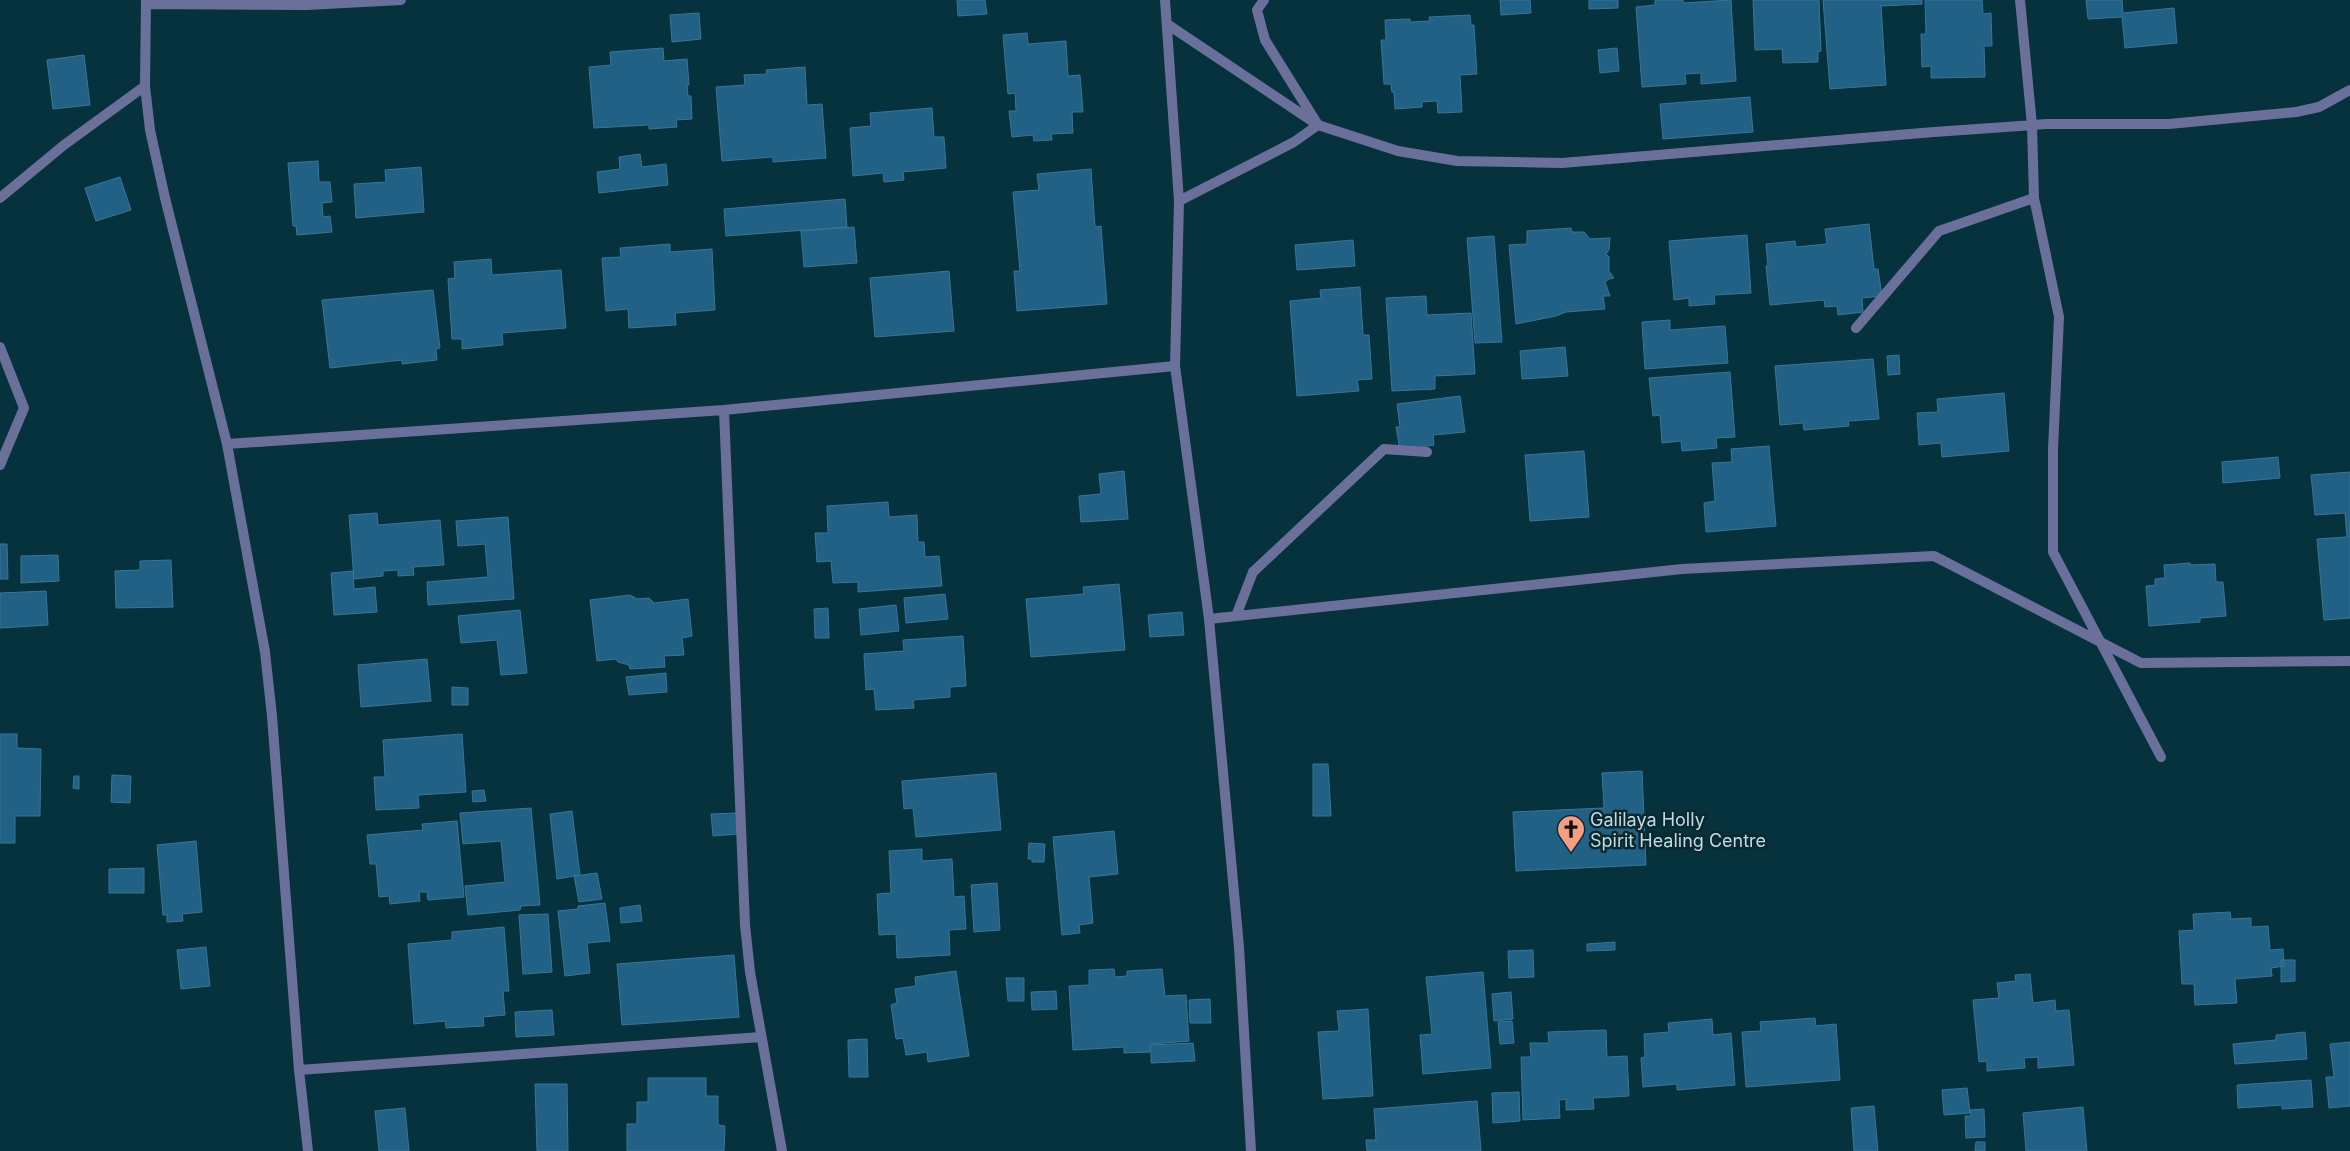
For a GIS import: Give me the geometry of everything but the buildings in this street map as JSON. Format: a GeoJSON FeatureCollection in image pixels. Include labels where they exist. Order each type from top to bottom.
{"type":"FeatureCollection","features":[{"type":"Feature","properties":{"kind":"street"},"geometry":{"type":"LineString","coordinates":[[308,1151],[298,1070],[272,716],[265,652],[227,444],[165,198],[150,130],[145,86],[146,2],[307,5],[401,0]]}},
{"type":"Feature","properties":{"kind":"street"},"geometry":{"type":"LineString","coordinates":[[1165,0],[1179,201],[1175,366],[1209,619],[1239,947],[1251,1151]]}},
{"type":"Feature","properties":{"kind":"street"},"geometry":{"type":"LineString","coordinates":[[1264,0],[1257,10],[1265,40],[1318,125]]}},
{"type":"Feature","properties":{"kind":"street"},"geometry":{"type":"LineString","coordinates":[[2020,0],[2032,125],[2034,198],[2059,317],[2053,449],[2053,552],[2161,757]]}},
{"type":"Feature","properties":{"kind":"street"},"geometry":{"type":"LineString","coordinates":[[1167,24],[1318,125],[1398,151],[1433,158],[1562,163],[2032,125],[2169,124],[2277,115],[2319,107],[2338,99],[2350,90]]}},
{"type":"Feature","properties":{"kind":"street"},"geometry":{"type":"LineString","coordinates":[[0,198],[64,145],[145,86]]}},
{"type":"Feature","properties":{"kind":"street"},"geometry":{"type":"LineString","coordinates":[[1179,201],[1294,142],[1318,125]]}},
{"type":"Feature","properties":{"kind":"street"},"geometry":{"type":"LineString","coordinates":[[1856,328],[1939,230],[2034,198]]}},
{"type":"Feature","properties":{"kind":"street"},"geometry":{"type":"LineString","coordinates":[[0,347],[24,408],[0,465]]}},
{"type":"Feature","properties":{"kind":"street"},"geometry":{"type":"LineString","coordinates":[[227,444],[724,410],[1175,366]]}},
{"type":"Feature","properties":{"kind":"street"},"geometry":{"type":"LineString","coordinates":[[724,410],[745,925],[761,1037],[782,1151]]}},
{"type":"Feature","properties":{"kind":"street"},"geometry":{"type":"LineString","coordinates":[[1236,616],[1253,572],[1384,449],[1427,452]]}},
{"type":"Feature","properties":{"kind":"street"},"geometry":{"type":"LineString","coordinates":[[1209,619],[1682,570],[1934,556],[2141,663],[2350,661]]}},
{"type":"Feature","properties":{"kind":"street"},"geometry":{"type":"LineString","coordinates":[[298,1070],[761,1037]]}},
{"type":"Feature","properties":{"kind":"place","name":"Galilaya Holly Spirit Healing Centre"},"geometry":{"type":"Point","coordinates":[1571,853]}}]}
